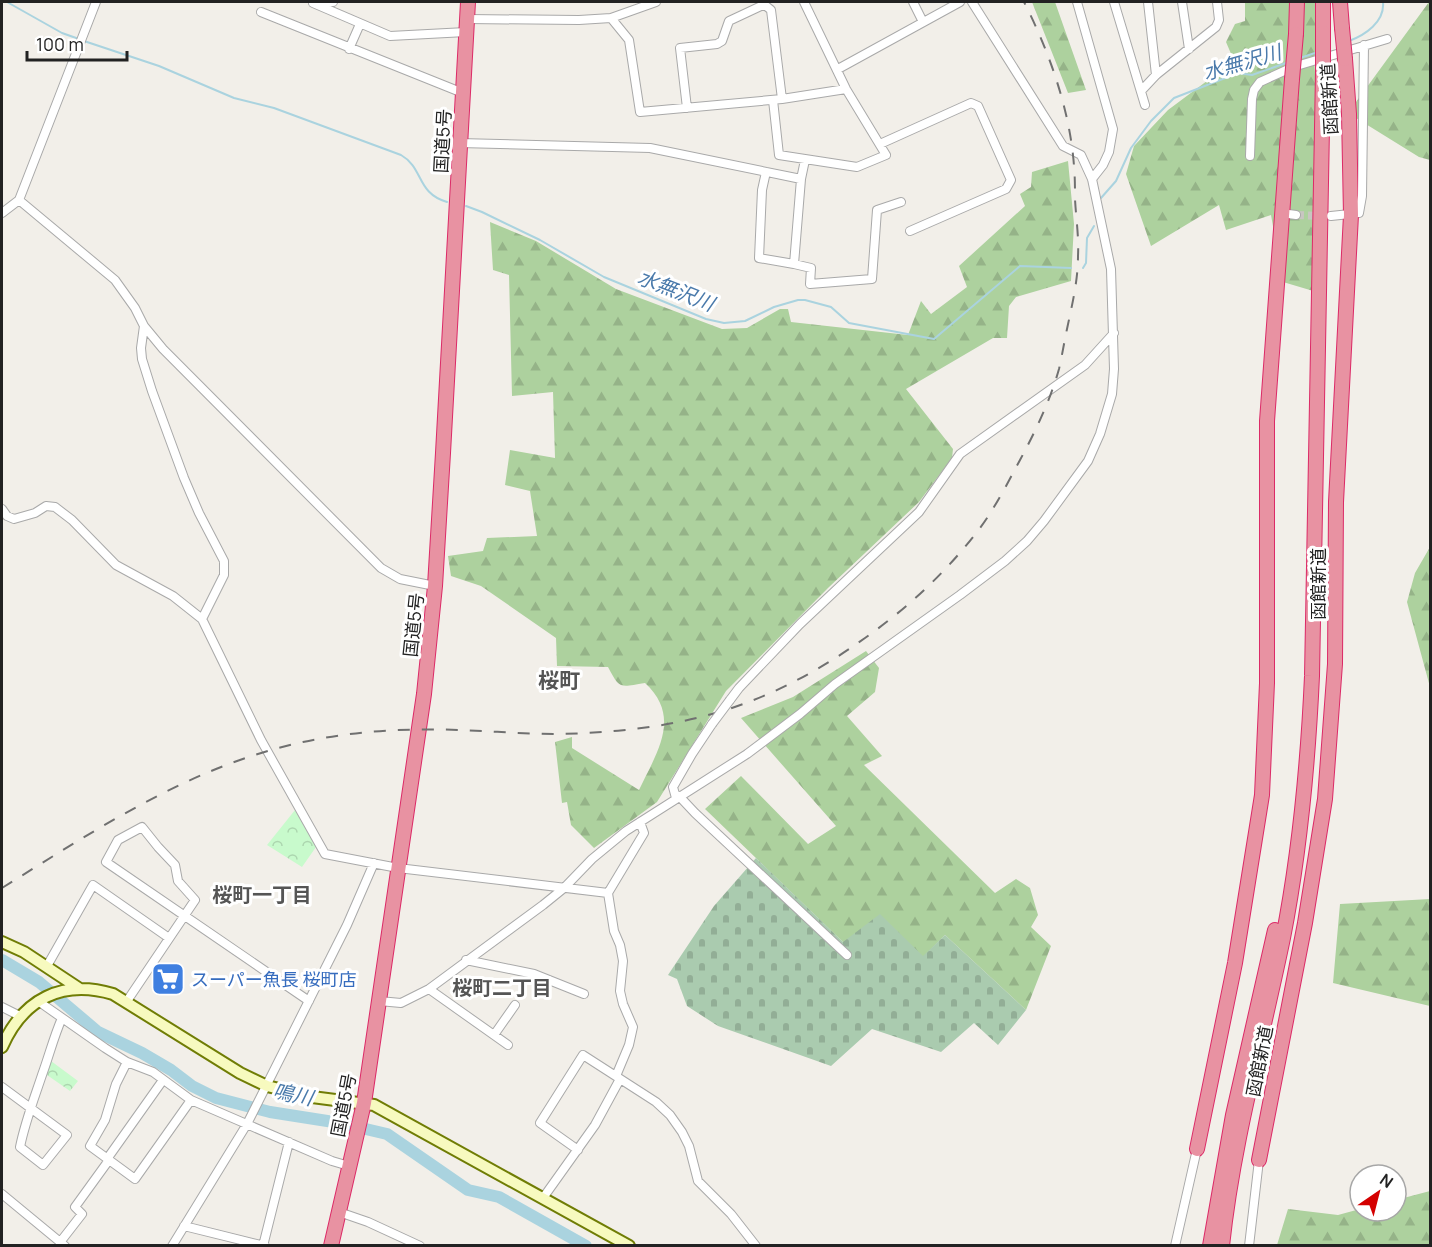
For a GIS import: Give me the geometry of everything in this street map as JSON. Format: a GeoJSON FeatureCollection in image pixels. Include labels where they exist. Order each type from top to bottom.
{"type":"FeatureCollection","features":[{"type":"Feature","properties":{"kind":"highway","name":"国道5号"},"geometry":{"type":"LineString","coordinates":[[331,1245],[364,1103],[424,694],[435,586],[468,2]]}},
{"type":"Feature","properties":{"kind":"highway","name":"函館新道"},"geometry":{"type":"LineString","coordinates":[[1197,1149],[1235,963],[1262,795],[1267,683],[1267,422],[1288,214],[1297,2]]}},
{"type":"Feature","properties":{"kind":"highway","name":"函館新道"},"geometry":{"type":"LineString","coordinates":[[1222,1245],[1232,1175],[1283,935],[1307,773],[1313,655],[1323,2]]}},
{"type":"Feature","properties":{"kind":"highway","name":"函館新道"},"geometry":{"type":"LineString","coordinates":[[1259,1160],[1305,923],[1325,799],[1335,664],[1336,502],[1351,215],[1349,114],[1340,2]]}},
{"type":"Feature","properties":{"kind":"highway","name":"函館新道"},"geometry":{"type":"LineString","coordinates":[[1210,1245],[1233,1115],[1275,933],[1293,818],[1305,675],[1317,375]]}},
{"type":"Feature","properties":{"kind":"street"},"geometry":{"type":"LineString","coordinates":[[2,213],[19,200],[96,2]]}},
{"type":"Feature","properties":{"kind":"street"},"geometry":{"type":"LineString","coordinates":[[333,2],[313,3],[390,36],[467,26],[611,18],[656,2]]}},
{"type":"Feature","properties":{"kind":"street"},"geometry":{"type":"LineString","coordinates":[[687,108],[680,48],[717,44],[722,41],[726,26],[732,18],[766,6],[771,10],[778,100],[779,155],[857,167],[886,155],[846,89],[804,2]]}},
{"type":"Feature","properties":{"kind":"street"},"geometry":{"type":"LineString","coordinates":[[913,2],[923,22]]}},
{"type":"Feature","properties":{"kind":"street"},"geometry":{"type":"LineString","coordinates":[[838,69],[960,2]]}},
{"type":"Feature","properties":{"kind":"street"},"geometry":{"type":"LineString","coordinates":[[379,1001],[401,1003],[429,989],[564,888],[592,859],[640,822],[747,754],[835,684],[960,595],[1027,541],[1082,470],[1100,434],[1112,394],[1114,369],[1112,269],[1092,179],[1082,155],[1063,146],[972,2]]}},
{"type":"Feature","properties":{"kind":"street"},"geometry":{"type":"LineString","coordinates":[[1080,2],[1113,129],[1109,152],[1103,165],[1092,179]]}},
{"type":"Feature","properties":{"kind":"street"},"geometry":{"type":"LineString","coordinates":[[1114,2],[1145,105]]}},
{"type":"Feature","properties":{"kind":"street"},"geometry":{"type":"LineString","coordinates":[[1148,2],[1156,75]]}},
{"type":"Feature","properties":{"kind":"street"},"geometry":{"type":"LineString","coordinates":[[1182,2],[1189,50]]}},
{"type":"Feature","properties":{"kind":"street"},"geometry":{"type":"LineString","coordinates":[[1141,91],[1156,75],[1216,27],[1220,20],[1217,2]]}},
{"type":"Feature","properties":{"kind":"street"},"geometry":{"type":"LineString","coordinates":[[261,12],[463,93]]}},
{"type":"Feature","properties":{"kind":"street"},"geometry":{"type":"LineString","coordinates":[[611,18],[629,40],[640,112],[778,100],[846,89]]}},
{"type":"Feature","properties":{"kind":"street"},"geometry":{"type":"LineString","coordinates":[[349,49],[360,24]]}},
{"type":"Feature","properties":{"kind":"street"},"geometry":{"type":"LineString","coordinates":[[1250,156],[1252,99],[1254,90],[1260,82],[1293,67],[1387,39]]}},
{"type":"Feature","properties":{"kind":"street"},"geometry":{"type":"LineString","coordinates":[[1331,216],[1359,213],[1362,196],[1364,45]]}},
{"type":"Feature","properties":{"kind":"street"},"geometry":{"type":"LineString","coordinates":[[880,144],[974,103],[978,106],[1011,180],[1006,189],[910,231]]}},
{"type":"Feature","properties":{"kind":"street"},"geometry":{"type":"LineString","coordinates":[[459,143],[650,148],[801,179]]}},
{"type":"Feature","properties":{"kind":"street"},"geometry":{"type":"LineString","coordinates":[[794,264],[801,179],[805,160]]}},
{"type":"Feature","properties":{"kind":"street"},"geometry":{"type":"LineString","coordinates":[[766,172],[762,190],[759,258],[811,268],[810,284],[872,279],[877,210],[900,202]]}},
{"type":"Feature","properties":{"kind":"street"},"geometry":{"type":"LineString","coordinates":[[19,200],[115,280],[144,326],[163,349],[381,568],[400,579],[435,586]]}},
{"type":"Feature","properties":{"kind":"street"},"geometry":{"type":"LineString","coordinates":[[144,326],[141,348],[146,374],[184,478],[224,561],[224,575],[202,619]]}},
{"type":"Feature","properties":{"kind":"street"},"geometry":{"type":"LineString","coordinates":[[847,954],[677,797],[673,787],[712,724],[739,688],[800,624],[919,512],[960,454],[1085,366],[1114,333]]}},
{"type":"Feature","properties":{"kind":"street"},"geometry":{"type":"LineString","coordinates":[[2,509],[7,516],[14,519],[35,513],[46,506],[55,507],[72,520],[116,565],[173,596],[202,619],[256,731],[325,854],[398,868],[608,893]]}},
{"type":"Feature","properties":{"kind":"street"},"geometry":{"type":"LineString","coordinates":[[543,1198],[595,1125],[618,1078],[629,1045],[633,1027],[622,998],[623,961],[614,931],[608,893],[644,833],[640,822]]}},
{"type":"Feature","properties":{"kind":"street"},"geometry":{"type":"LineString","coordinates":[[127,1001],[184,915],[195,900],[178,881],[175,865],[142,827],[118,840],[106,862],[184,915],[309,1001]]}},
{"type":"Feature","properties":{"kind":"street"},"geometry":{"type":"LineString","coordinates":[[172,1245],[247,1124],[347,925],[374,863]]}},
{"type":"Feature","properties":{"kind":"street"},"geometry":{"type":"LineString","coordinates":[[47,966],[93,885],[169,938]]}},
{"type":"Feature","properties":{"kind":"street"},"geometry":{"type":"LineString","coordinates":[[2,942],[24,952],[80,989]]}},
{"type":"Feature","properties":{"kind":"street"},"geometry":{"type":"LineString","coordinates":[[466,960],[534,974],[584,994]]}},
{"type":"Feature","properties":{"kind":"street"},"geometry":{"type":"LineString","coordinates":[[429,989],[508,1045]]}},
{"type":"Feature","properties":{"kind":"street"},"geometry":{"type":"LineString","coordinates":[[2,1047],[9,1031],[20,1016],[42,999],[64,991],[100,990],[127,1001],[240,1073],[267,1086],[305,1096],[374,1105],[629,1245]]}},
{"type":"Feature","properties":{"kind":"street"},"geometry":{"type":"LineString","coordinates":[[42,999],[62,1018],[127,1062],[143,1067],[192,1100],[332,1161],[349,1166]]}},
{"type":"Feature","properties":{"kind":"street"},"geometry":{"type":"LineString","coordinates":[[494,1035],[515,1005]]}},
{"type":"Feature","properties":{"kind":"street"},"geometry":{"type":"LineString","coordinates":[[2,1007],[20,1016]]}},
{"type":"Feature","properties":{"kind":"street"},"geometry":{"type":"LineString","coordinates":[[2,1087],[31,1108],[67,1135],[43,1165],[20,1147],[31,1108],[53,1038],[62,1018]]}},
{"type":"Feature","properties":{"kind":"street"},"geometry":{"type":"LineString","coordinates":[[578,1149],[540,1123],[583,1055],[656,1102],[670,1115],[682,1132],[699,1180],[756,1245]]}},
{"type":"Feature","properties":{"kind":"street"},"geometry":{"type":"LineString","coordinates":[[127,1062],[116,1084],[105,1120],[90,1146],[135,1179],[192,1100]]}},
{"type":"Feature","properties":{"kind":"street"},"geometry":{"type":"LineString","coordinates":[[2,1194],[63,1243],[82,1214],[75,1207],[163,1080]]}},
{"type":"Feature","properties":{"kind":"street"},"geometry":{"type":"LineString","coordinates":[[184,1226],[264,1245],[289,1142]]}},
{"type":"Feature","properties":{"kind":"street"},"geometry":{"type":"LineString","coordinates":[[1175,1245],[1197,1149]]}},
{"type":"Feature","properties":{"kind":"street"},"geometry":{"type":"LineString","coordinates":[[1249,1245],[1259,1160]]}},
{"type":"Feature","properties":{"kind":"street"},"geometry":{"type":"LineString","coordinates":[[339,1212],[420,1245]]}},
{"type":"Feature","properties":{"kind":"green space"},"geometry":{"type":"Polygon","coordinates":[[[1032,2],[1055,2],[1086,90],[1068,93],[1032,2]]]}},
{"type":"Feature","properties":{"kind":"green space"},"geometry":{"type":"Polygon","coordinates":[[[1245,2],[1322,2],[1314,60],[1324,181],[1320,293],[1283,282],[1271,215],[1226,230],[1219,205],[1151,246],[1126,174],[1134,146],[1168,110],[1227,66],[1232,56],[1226,42],[1235,24],[1245,21],[1245,2]]]}},
{"type":"Feature","properties":{"kind":"green space"},"geometry":{"type":"Polygon","coordinates":[[[1429,2],[1430,160],[1419,157],[1348,113],[1429,2]]]}},
{"type":"Feature","properties":{"kind":"green space"},"geometry":{"type":"Polygon","coordinates":[[[1068,161],[1074,224],[1071,281],[1016,297],[1009,306],[1007,338],[993,338],[906,389],[953,449],[952,458],[919,502],[828,588],[726,691],[657,802],[594,848],[571,825],[567,802],[562,803],[555,742],[572,737],[572,748],[639,790],[663,735],[662,709],[656,696],[645,683],[625,686],[618,683],[608,667],[557,666],[556,638],[481,586],[451,576],[448,556],[483,551],[487,538],[537,536],[530,491],[505,485],[510,450],[555,458],[553,392],[512,396],[509,275],[493,270],[490,222],[536,241],[616,289],[722,329],[747,328],[780,309],[788,309],[791,322],[908,335],[921,301],[931,314],[967,287],[959,266],[1025,206],[1020,194],[1031,187],[1032,172],[1068,161]]]}},
{"type":"Feature","properties":{"kind":"green space"},"geometry":{"type":"Polygon","coordinates":[[[1430,547],[1430,687],[1407,602],[1415,573],[1430,547]]]}},
{"type":"Feature","properties":{"kind":"green space"},"geometry":{"type":"Polygon","coordinates":[[[866,651],[879,668],[875,692],[847,716],[882,756],[864,765],[995,893],[1016,879],[1030,888],[1038,915],[1031,927],[1051,946],[1026,1010],[945,935],[923,957],[843,942],[705,809],[741,776],[808,844],[836,826],[741,718],[793,697],[866,651]]]}},
{"type":"Feature","properties":{"kind":"green space"},"geometry":{"type":"Polygon","coordinates":[[[295,810],[316,847],[302,867],[267,845],[295,810]]]}},
{"type":"Feature","properties":{"kind":"green space"},"geometry":{"type":"Polygon","coordinates":[[[756,858],[843,942],[880,914],[923,956],[945,935],[1026,1010],[998,1045],[974,1023],[941,1052],[872,1029],[831,1066],[718,1026],[687,1006],[677,979],[668,975],[714,906],[756,858]]]}},
{"type":"Feature","properties":{"kind":"green space"},"geometry":{"type":"Polygon","coordinates":[[[1430,899],[1430,1006],[1333,983],[1340,904],[1430,899]]]}},
{"type":"Feature","properties":{"kind":"green space"},"geometry":{"type":"Polygon","coordinates":[[[51,1061],[78,1081],[70,1091],[47,1075],[51,1061]]]}},
{"type":"Feature","properties":{"kind":"green space"},"geometry":{"type":"Polygon","coordinates":[[[1430,1191],[1430,1245],[1277,1245],[1288,1209],[1338,1215],[1348,1212],[1348,1223],[1408,1223],[1408,1197],[1430,1191]]]}},
{"type":"Feature","properties":{"kind":"waterway","name":"水無沢川"},"geometry":{"type":"LineString","coordinates":[[7,2],[62,33],[79,39]]}},
{"type":"Feature","properties":{"kind":"waterway","name":"水無沢川"},"geometry":{"type":"LineString","coordinates":[[1349,41],[1373,27],[1381,16],[1383,2]]}},
{"type":"Feature","properties":{"kind":"waterway","name":"水無沢川"},"geometry":{"type":"LineString","coordinates":[[84,41],[159,66],[234,98],[274,108],[401,155],[414,167],[430,193],[447,202]]}},
{"type":"Feature","properties":{"kind":"waterway","name":"水無沢川"},"geometry":{"type":"LineString","coordinates":[[1300,58],[1318,52]]}},
{"type":"Feature","properties":{"kind":"waterway","name":"水無沢川"},"geometry":{"type":"LineString","coordinates":[[1101,198],[1116,181],[1131,148],[1151,121],[1174,98],[1238,73],[1252,75],[1289,62]]}},
{"type":"Feature","properties":{"kind":"waterway","name":"水無沢川"},"geometry":{"type":"LineString","coordinates":[[466,206],[540,240],[604,277],[706,319],[724,323],[745,321],[774,307],[805,300],[831,307],[849,323],[934,339],[1020,266],[1071,268]]}},
{"type":"Feature","properties":{"kind":"waterway","name":"水無沢川"},"geometry":{"type":"LineString","coordinates":[[1083,268],[1086,263],[1087,238],[1094,226]]}},
{"type":"Feature","properties":{"kind":"waterway","name":"鳴川"},"geometry":{"type":"LineString","coordinates":[[2,960],[39,982],[98,1032],[142,1053],[192,1086],[216,1098],[270,1112],[340,1123],[387,1134],[468,1190],[499,1197],[586,1246]]}},
{"type":"Feature","properties":{"kind":"tunnel"},"geometry":{"type":"LineString","coordinates":[[1296,215],[1324,216]]}},
{"type":"Feature","properties":{"kind":"railway"},"geometry":{"type":"LineString","coordinates":[[2,888],[109,822],[146,802],[184,783],[262,753],[322,738],[380,731],[439,729],[557,734],[635,729],[693,719],[753,700],[811,673],[880,627],[909,604],[949,565],[973,537],[993,509],[1009,480],[1037,427],[1051,393],[1059,369],[1073,302],[1077,275],[1078,235],[1072,145],[1057,81],[1042,40],[1024,2]]}},
{"type":"Feature","properties":{"kind":"place","name":"スーパー魚長 桜町店"},"geometry":{"type":"Point","coordinates":[168,979]}},
{"type":"Feature","properties":{"kind":"district","name":"桜町"},"geometry":{"type":"Point","coordinates":[559,680]}},
{"type":"Feature","properties":{"kind":"district","name":"桜町一丁目"},"geometry":{"type":"Point","coordinates":[262,894]}},
{"type":"Feature","properties":{"kind":"district","name":"桜町二丁目"},"geometry":{"type":"Point","coordinates":[502,987]}}]}
